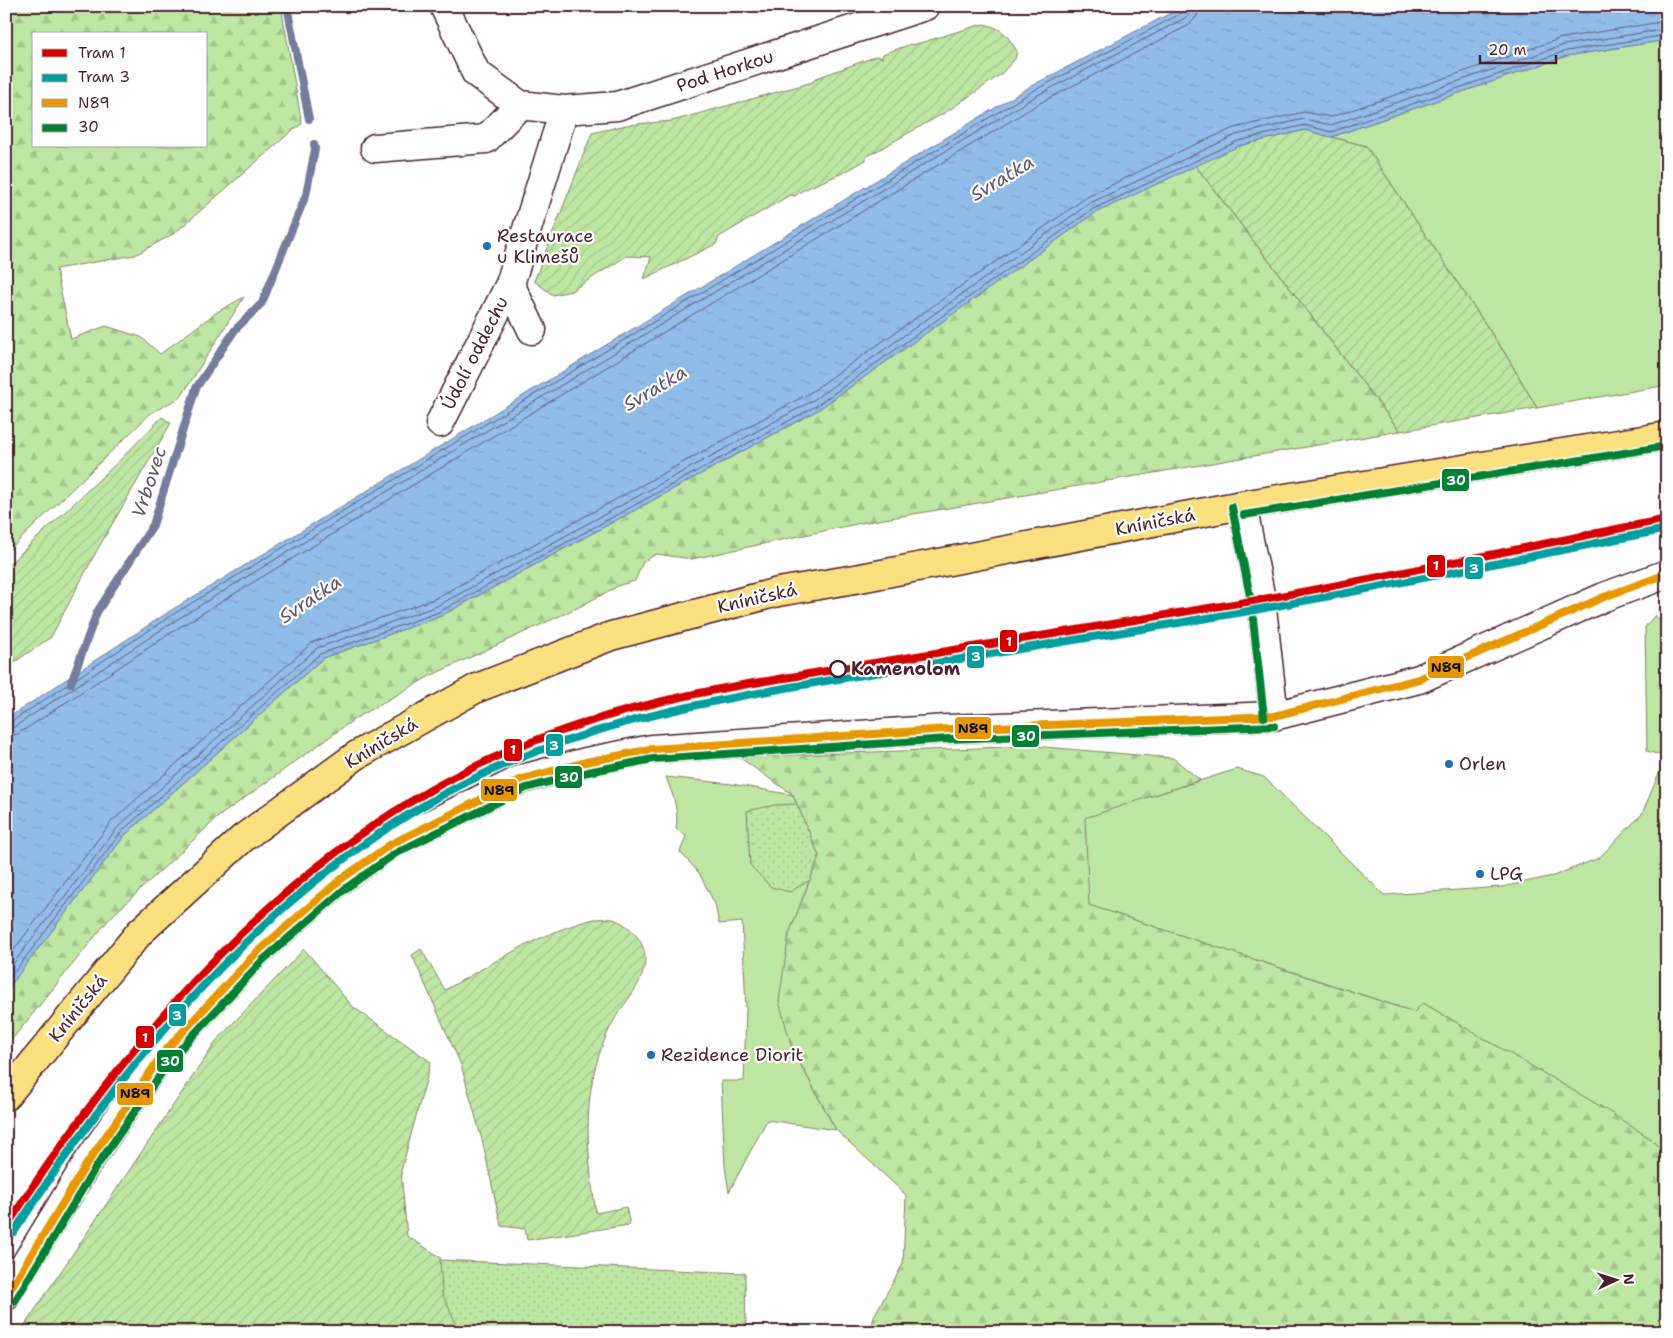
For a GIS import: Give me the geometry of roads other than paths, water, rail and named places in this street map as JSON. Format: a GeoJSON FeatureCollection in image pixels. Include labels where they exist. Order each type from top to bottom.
{"type":"FeatureCollection","features":[{"type":"Feature","properties":{"kind":"main road","name":"Kníničská"},"geometry":{"type":"LineString","coordinates":[[6,1096],[140,932],[243,838],[357,755],[477,688],[611,636],[778,592],[1242,505],[1667,436]]}},
{"type":"Feature","properties":{"kind":"street","name":"Pod Horkou"},"geometry":{"type":"LineString","coordinates":[[444,6],[476,73],[520,105],[564,110],[618,106],[925,6]]}},
{"type":"Feature","properties":{"kind":"street"},"geometry":{"type":"LineString","coordinates":[[375,148],[486,139],[520,105]]}},
{"type":"Feature","properties":{"kind":"street","name":"Údolí oddechu"},"geometry":{"type":"LineString","coordinates":[[440,423],[510,284],[564,110]]}},
{"type":"Feature","properties":{"kind":"street","name":"Údolí oddechu"},"geometry":{"type":"LineString","coordinates":[[510,284],[532,330]]}},
{"type":"Feature","properties":{"kind":"street"},"geometry":{"type":"LineString","coordinates":[[1242,505],[1261,599],[1274,716]]}},
{"type":"Feature","properties":{"kind":"street"},"geometry":{"type":"LineString","coordinates":[[6,1296],[86,1165],[164,1052],[256,953],[340,880],[391,844],[522,779],[586,762],[652,749],[947,728],[1274,716],[1419,679],[1604,597],[1667,574]]}},
{"type":"Feature","properties":{"kind":"water","name":"Svratka"},"geometry":{"type":"Polygon","coordinates":[[[1184,6],[1667,6],[1667,40],[1567,56],[1331,137],[1305,130],[1239,146],[1095,213],[818,410],[441,616],[323,658],[125,835],[6,991],[6,719],[170,611],[1031,86],[1184,6]]]}},
{"type":"Feature","properties":{"kind":"waterway","name":"Vrbovec"},"geometry":{"type":"LineString","coordinates":[[287,6],[309,119]]}},
{"type":"Feature","properties":{"kind":"waterway","name":"Vrbovec"},"geometry":{"type":"LineString","coordinates":[[71,683],[97,612],[153,525],[196,388],[235,330],[262,303],[306,195],[315,149],[314,144]]}},
{"type":"Feature","properties":{"kind":"tram line","name":"1"},"geometry":{"type":"LineString","coordinates":[[6,1227],[91,1105],[138,1046],[187,989],[238,936],[294,886],[352,840],[415,799],[488,760],[526,744],[604,717],[685,696],[925,654],[1258,600],[1667,519]]}},
{"type":"Feature","properties":{"kind":"tram line","name":"3"},"geometry":{"type":"LineString","coordinates":[[14,1232],[55,1171],[145,1052],[193,996],[245,943],[300,893],[359,848],[421,807],[469,781],[519,758],[620,724],[725,699],[1260,609],[1667,529]]}},
{"type":"Feature","properties":{"kind":"place","name":"Restaurace u Klimešů"},"geometry":{"type":"Point","coordinates":[487,246]}},
{"type":"Feature","properties":{"kind":"place","name":"Kamenolom"},"geometry":{"type":"Point","coordinates":[838,669]}},
{"type":"Feature","properties":{"kind":"place","name":"Orlen"},"geometry":{"type":"Point","coordinates":[1449,764]}},
{"type":"Feature","properties":{"kind":"place","name":"LPG"},"geometry":{"type":"Point","coordinates":[1480,874]}},
{"type":"Feature","properties":{"kind":"place","name":"Rezidence Diorit"},"geometry":{"type":"Point","coordinates":[651,1055]}}]}
